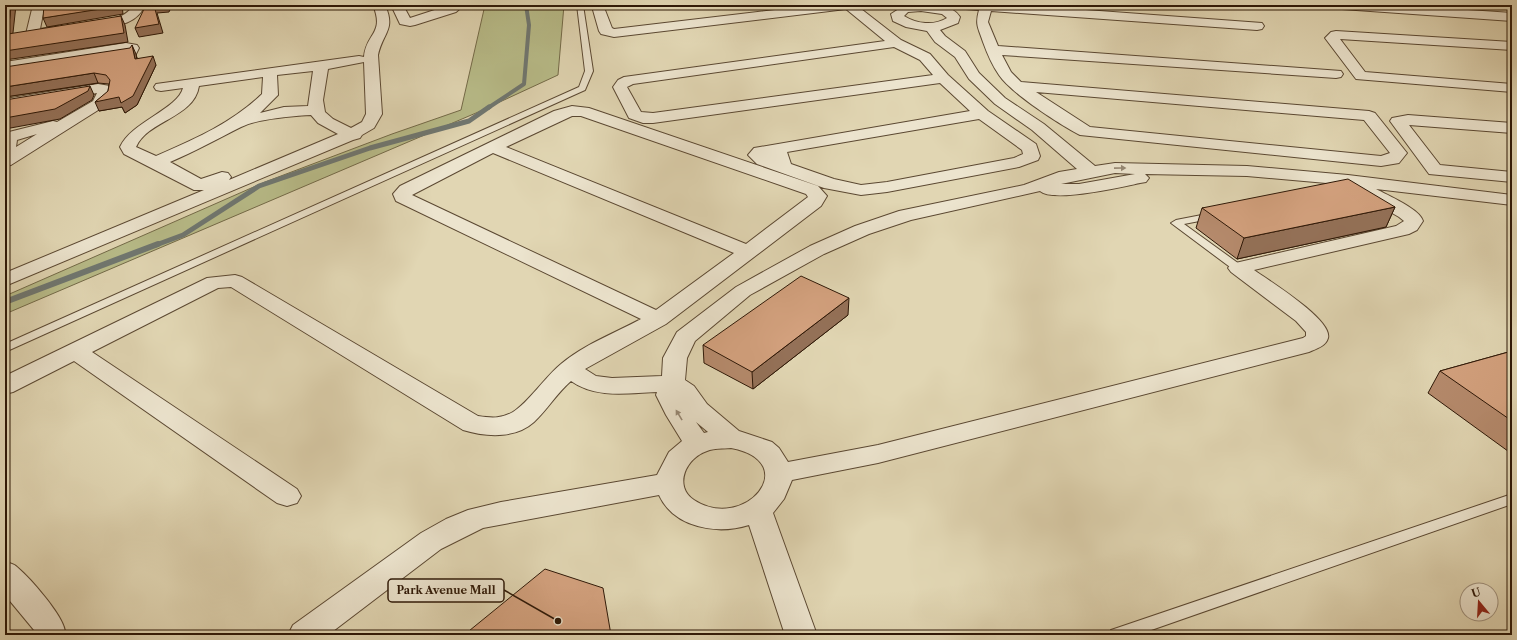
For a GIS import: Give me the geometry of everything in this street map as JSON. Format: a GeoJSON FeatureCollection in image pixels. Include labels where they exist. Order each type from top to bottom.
{"type":"FeatureCollection","features":[{"type":"Feature","properties":{"kind":"street"},"geometry":{"type":"LineString","coordinates":[[41,5],[38,7],[33,34],[70,25]]}},
{"type":"Feature","properties":{"kind":"street"},"geometry":{"type":"LineString","coordinates":[[192,82],[189,94],[175,108],[134,137],[128,143],[130,150],[156,162],[200,186],[368,125],[374,114],[371,55],[372,46],[385,22],[385,16],[379,5]]}},
{"type":"Feature","properties":{"kind":"street"},"geometry":{"type":"LineString","coordinates":[[397,5],[405,21],[410,22],[452,9],[458,5]]}},
{"type":"Feature","properties":{"kind":"street"},"geometry":{"type":"LineString","coordinates":[[606,5],[600,7],[599,10],[606,31],[614,33],[849,5],[896,43],[925,57],[943,78],[982,114],[1030,148],[1032,156],[1019,162],[887,187],[860,190],[830,184],[763,160],[756,155],[760,152],[982,114]]}},
{"type":"Feature","properties":{"kind":"street"},"geometry":{"type":"LineString","coordinates":[[966,5],[984,16],[996,60],[1006,74],[1018,86],[1074,126],[1094,133],[1381,161],[1393,159],[1399,153]]}},
{"type":"Feature","properties":{"kind":"street"},"geometry":{"type":"LineString","coordinates":[[1342,5],[1512,17]]}},
{"type":"Feature","properties":{"kind":"street"},"geometry":{"type":"LineString","coordinates":[[900,18],[905,9],[921,7],[946,11],[954,18]]}},
{"type":"Feature","properties":{"kind":"street"},"geometry":{"type":"LineString","coordinates":[[85,19],[138,8]]}},
{"type":"Feature","properties":{"kind":"street"},"geometry":{"type":"LineString","coordinates":[[84,43],[83,26],[126,19],[134,15],[138,8]]}},
{"type":"Feature","properties":{"kind":"street"},"geometry":{"type":"LineString","coordinates":[[869,22],[900,18],[914,25],[930,26],[945,25],[954,18],[984,16],[1257,26]]}},
{"type":"Feature","properties":{"kind":"street"},"geometry":{"type":"LineString","coordinates":[[930,26],[940,39],[960,54],[974,76],[1000,101],[1038,127],[1090,171]]}},
{"type":"Feature","properties":{"kind":"street"},"geometry":{"type":"LineString","coordinates":[[1512,46],[1347,35],[1336,35],[1332,38],[1360,76],[1512,88]]}},
{"type":"Feature","properties":{"kind":"street"},"geometry":{"type":"LineString","coordinates":[[5,66],[84,43],[132,47],[133,50],[5,72]]}},
{"type":"Feature","properties":{"kind":"street"},"geometry":{"type":"LineString","coordinates":[[896,43],[629,80],[623,83],[620,87],[635,115],[643,118],[653,118],[943,78]]}},
{"type":"Feature","properties":{"kind":"street"},"geometry":{"type":"LineString","coordinates":[[993,50],[1336,74]]}},
{"type":"Feature","properties":{"kind":"street"},"geometry":{"type":"LineString","coordinates":[[161,86],[359,60]]}},
{"type":"Feature","properties":{"kind":"street"},"geometry":{"type":"LineString","coordinates":[[321,65],[316,110],[320,117],[347,132]]}},
{"type":"Feature","properties":{"kind":"street"},"geometry":{"type":"LineString","coordinates":[[156,162],[223,132],[239,122],[270,95],[270,72]]}},
{"type":"Feature","properties":{"kind":"street"},"geometry":{"type":"LineString","coordinates":[[1018,86],[1369,116],[1399,153],[1425,157]]}},
{"type":"Feature","properties":{"kind":"street"},"geometry":{"type":"LineString","coordinates":[[5,104],[98,88],[105,89],[103,99],[98,104],[68,124],[11,136],[8,138],[6,160]]}},
{"type":"Feature","properties":{"kind":"street"},"geometry":{"type":"LineString","coordinates":[[239,122],[284,112],[316,110]]}},
{"type":"Feature","properties":{"kind":"street"},"geometry":{"type":"LineString","coordinates":[[5,386],[214,282],[229,280],[235,281],[472,424],[494,427],[515,422],[524,417],[570,369],[580,361],[658,319],[749,252],[814,202],[818,196],[817,193],[578,111],[560,114],[492,147],[406,190],[402,194],[402,197],[658,319]]}},
{"type":"Feature","properties":{"kind":"street"},"geometry":{"type":"LineString","coordinates":[[1512,128],[1399,120],[1402,128],[1435,170],[1512,177]]}},
{"type":"Feature","properties":{"kind":"street"},"geometry":{"type":"LineString","coordinates":[[1377,126],[1402,128]]}},
{"type":"Feature","properties":{"kind":"street"},"geometry":{"type":"LineString","coordinates":[[5,280],[347,132]]}},
{"type":"Feature","properties":{"kind":"street"},"geometry":{"type":"LineString","coordinates":[[492,147],[749,252]]}},
{"type":"Feature","properties":{"kind":"street"},"geometry":{"type":"LineString","coordinates":[[778,149],[783,167]]}},
{"type":"Feature","properties":{"kind":"street"},"geometry":{"type":"LineString","coordinates":[[698,444],[678,415],[668,395],[673,383],[675,358],[685,337],[742,291],[817,250],[862,230],[906,216],[1028,190],[1065,176],[1115,168],[1177,168],[1247,171],[1348,180],[1512,200]]}},
{"type":"Feature","properties":{"kind":"street"},"geometry":{"type":"LineString","coordinates":[[1028,190],[1079,190],[1132,181],[1177,168]]}},
{"type":"Feature","properties":{"kind":"street"},"geometry":{"type":"LineString","coordinates":[[1238,268],[1411,227],[1413,219],[1406,213],[1348,180]]}},
{"type":"Feature","properties":{"kind":"street"},"geometry":{"type":"LineString","coordinates":[[779,473],[878,454],[1301,347],[1312,343],[1317,338],[1317,331],[1304,316],[1238,268]]}},
{"type":"Feature","properties":{"kind":"street"},"geometry":{"type":"LineString","coordinates":[[76,352],[287,496]]}},
{"type":"Feature","properties":{"kind":"street"},"geometry":{"type":"LineString","coordinates":[[570,369],[590,383],[612,386],[673,383],[685,392],[698,410],[731,439]]}},
{"type":"Feature","properties":{"kind":"street"},"geometry":{"type":"LineString","coordinates":[[731,439],[748,443],[763,450],[774,460],[779,473],[778,486],[771,500],[758,510],[741,517],[721,520],[701,516],[685,508],[674,497],[669,483],[670,472],[676,461],[686,451],[698,444],[714,440],[731,439]]}},
{"type":"Feature","properties":{"kind":"street"},"geometry":{"type":"LineString","coordinates":[[304,635],[431,541],[456,527],[478,518],[501,512],[669,483]]}},
{"type":"Feature","properties":{"kind":"street"},"geometry":{"type":"LineString","coordinates":[[758,510],[801,635]]}},
{"type":"Feature","properties":{"kind":"street"},"geometry":{"type":"LineString","coordinates":[[5,574],[47,623],[50,630],[49,635]]}},
{"type":"Feature","properties":{"kind":"lane"},"geometry":{"type":"LineString","coordinates":[[5,348],[582,88],[589,71],[580,5]]}},
{"type":"Feature","properties":{"kind":"lane"},"geometry":{"type":"LineString","coordinates":[[1221,214],[1176,223],[1238,268]]}},
{"type":"Feature","properties":{"kind":"lane"},"geometry":{"type":"LineString","coordinates":[[1117,635],[1512,499]]}},
{"type":"Feature","properties":{"kind":"green space"},"geometry":{"type":"Polygon","coordinates":[[[485,5],[564,5],[558,75],[476,113],[5,314],[5,296],[265,182],[392,134],[461,110],[485,5]]]}},
{"type":"Feature","properties":{"kind":"building"},"geometry":{"type":"Polygon","coordinates":[[[5,5],[11,5],[8,34],[121,16],[124,33],[5,51],[5,5]]]}},
{"type":"Feature","properties":{"kind":"building"},"geometry":{"type":"Polygon","coordinates":[[[44,5],[120,5],[120,6],[43,18],[44,5]]]}},
{"type":"Feature","properties":{"kind":"building"},"geometry":{"type":"Polygon","coordinates":[[[144,9],[155,9],[159,24],[135,28],[144,9]]]}},
{"type":"Feature","properties":{"kind":"building"},"geometry":{"type":"Polygon","coordinates":[[[132,45],[135,59],[153,56],[133,96],[121,103],[119,97],[95,102],[108,91],[110,80],[106,75],[94,73],[5,87],[5,67],[130,48],[132,45]]]}},
{"type":"Feature","properties":{"kind":"building"},"geometry":{"type":"Polygon","coordinates":[[[90,86],[88,91],[55,109],[5,118],[5,100],[90,86]]]}},
{"type":"Feature","properties":{"kind":"building"},"geometry":{"type":"Polygon","coordinates":[[[1348,179],[1395,207],[1244,238],[1202,208],[1348,179]]]}},
{"type":"Feature","properties":{"kind":"building"},"geometry":{"type":"Polygon","coordinates":[[[801,276],[849,298],[752,372],[703,345],[801,276]]]}},
{"type":"Feature","properties":{"kind":"building"},"geometry":{"type":"Polygon","coordinates":[[[1512,351],[1512,421],[1440,371],[1512,351]]]}},
{"type":"Feature","properties":{"kind":"building"},"geometry":{"type":"Polygon","coordinates":[[[545,569],[603,588],[611,635],[464,635],[545,569]]]}},
{"type":"Feature","properties":{"kind":"waterway"},"geometry":{"type":"LineString","coordinates":[[488,108],[524,84],[529,25],[526,5]]}},
{"type":"Feature","properties":{"kind":"waterway"},"geometry":{"type":"LineString","coordinates":[[156,245],[183,235],[259,186],[370,148],[469,121],[489,107]]}},
{"type":"Feature","properties":{"kind":"waterway"},"geometry":{"type":"LineString","coordinates":[[5,302],[158,244]]}},
{"type":"Feature","properties":{"kind":"place","name":"Park Avenue Mall"},"geometry":{"type":"Point","coordinates":[558,621]}}]}
